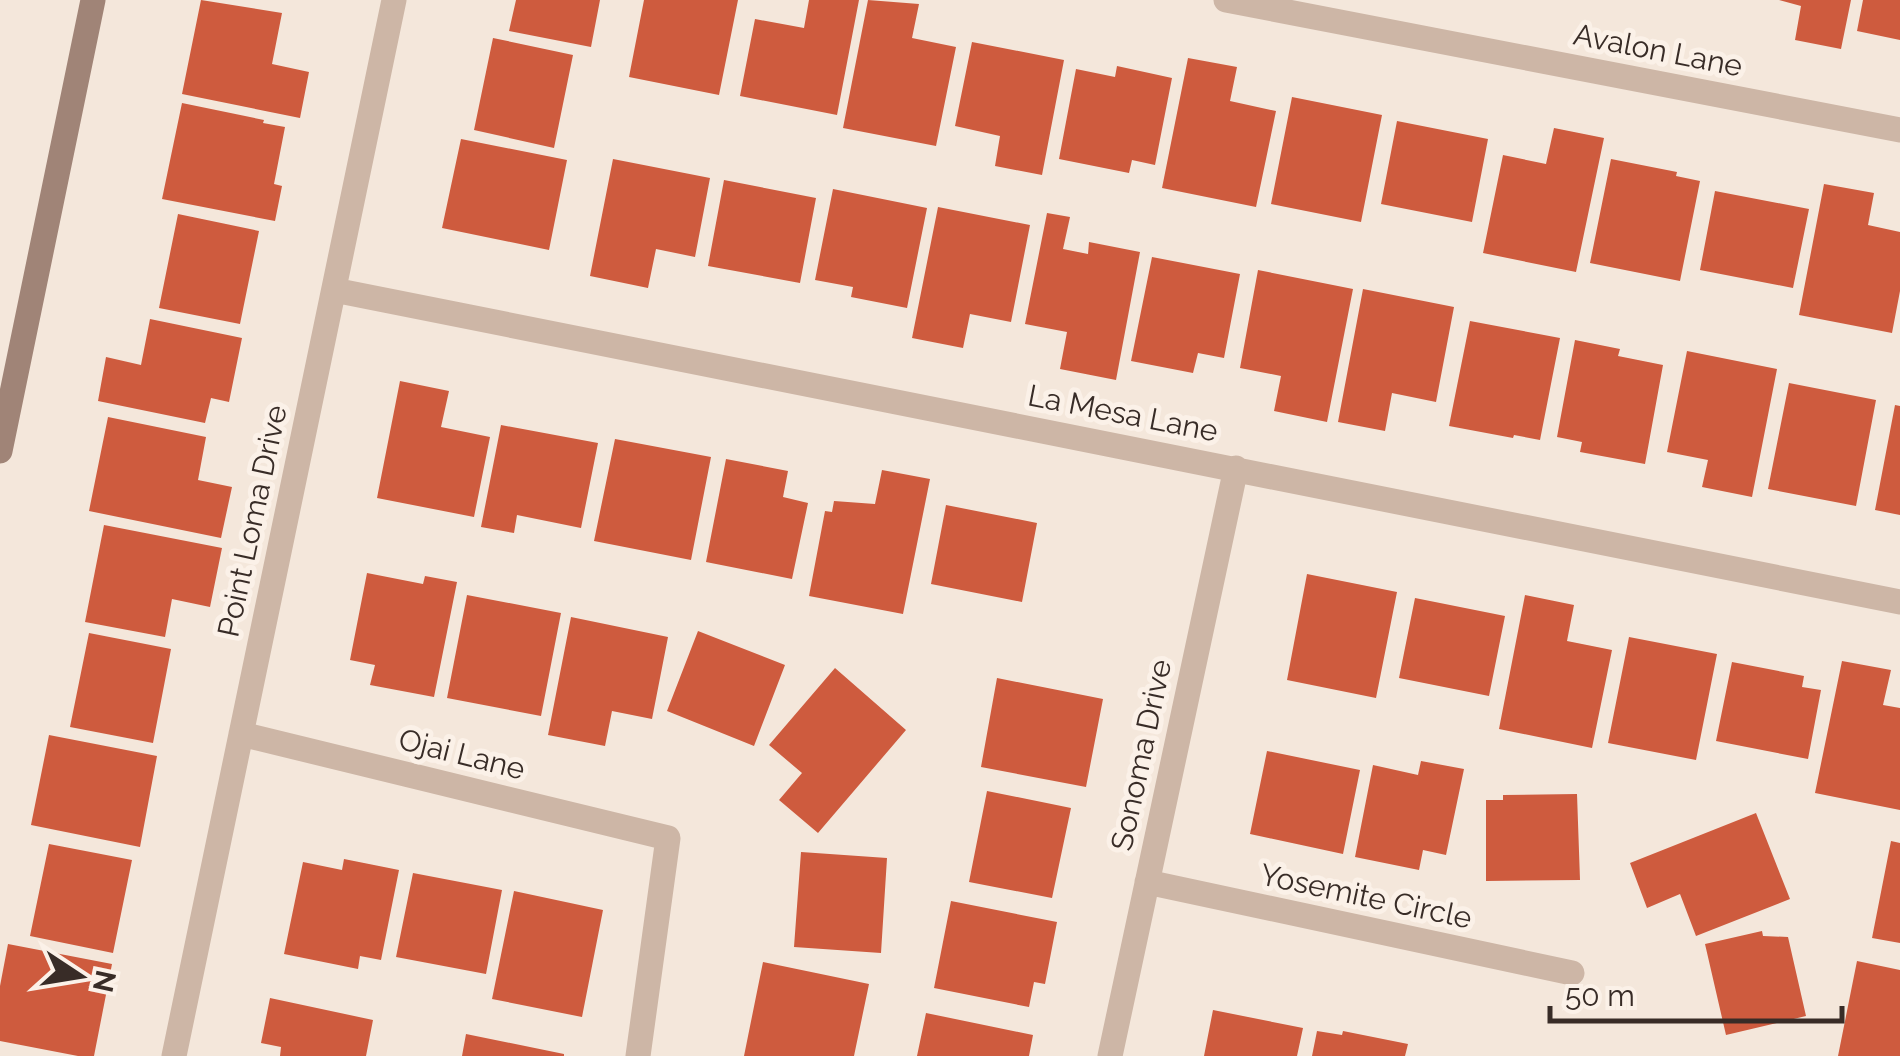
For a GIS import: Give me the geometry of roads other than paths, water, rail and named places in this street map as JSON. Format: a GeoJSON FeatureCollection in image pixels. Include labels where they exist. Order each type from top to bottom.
{"type":"FeatureCollection","features":[{"type":"Feature","properties":{"kind":"street"},"geometry":{"type":"LineString","coordinates":[[0,451],[94,0]]}},
{"type":"Feature","properties":{"kind":"street","name":"Point Loma Drive"},"geometry":{"type":"LineString","coordinates":[[174,1056],[394,0]]}},
{"type":"Feature","properties":{"kind":"street","name":"Avalon Lane"},"geometry":{"type":"LineString","coordinates":[[1226,0],[1900,130]]}},
{"type":"Feature","properties":{"kind":"street","name":"La Mesa Lane"},"geometry":{"type":"LineString","coordinates":[[334,290],[1900,602]]}},
{"type":"Feature","properties":{"kind":"street","name":"Sonoma Drive"},"geometry":{"type":"LineString","coordinates":[[1110,1056],[1236,468]]}},
{"type":"Feature","properties":{"kind":"street","name":"Ojai Lane"},"geometry":{"type":"LineString","coordinates":[[241,734],[668,838],[638,1056]]}},
{"type":"Feature","properties":{"kind":"street","name":"Yosemite Circle"},"geometry":{"type":"LineString","coordinates":[[1147,882],[1572,973]]}}]}
